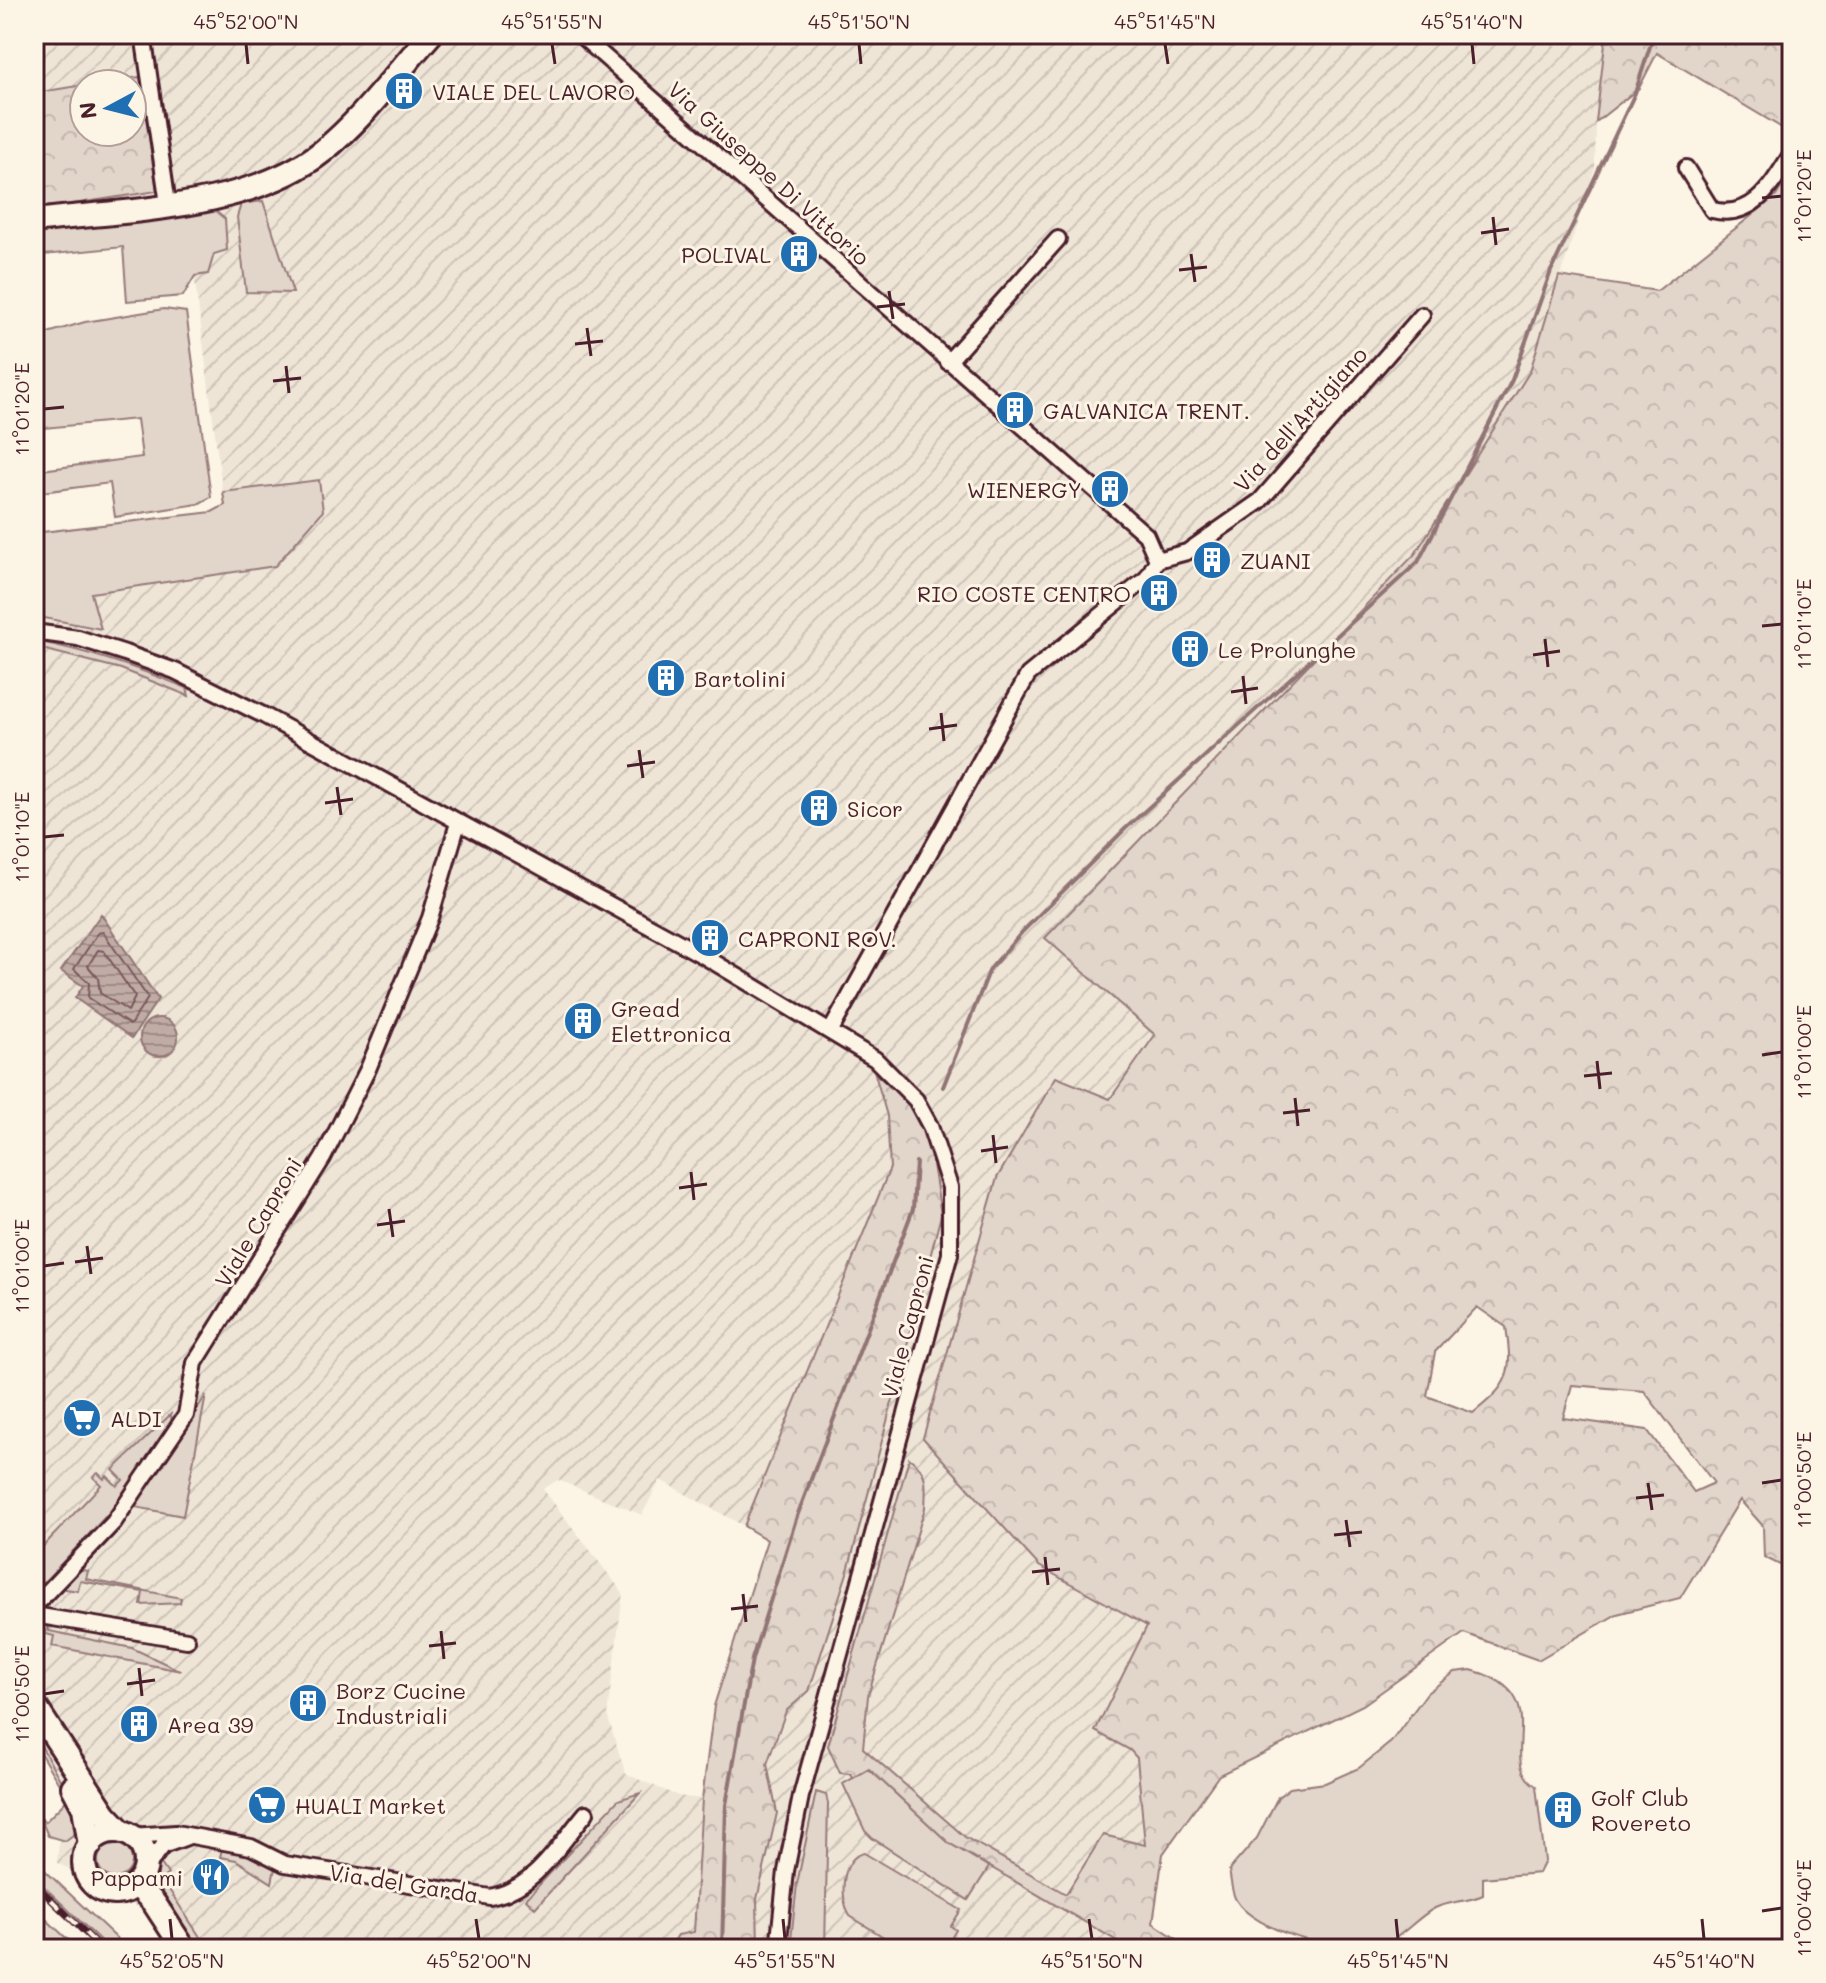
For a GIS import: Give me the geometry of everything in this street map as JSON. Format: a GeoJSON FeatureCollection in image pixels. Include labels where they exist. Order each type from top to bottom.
{"type":"FeatureCollection","features":[{"type":"Feature","properties":{"kind":"main road"},"geometry":{"type":"LineString","coordinates":[[34,221],[230,196],[306,163],[339,137],[431,34]]}},
{"type":"Feature","properties":{"kind":"main road"},"geometry":{"type":"LineString","coordinates":[[34,1705],[105,1814],[145,1854],[141,1877],[129,1890],[110,1893],[93,1884],[85,1867],[90,1845],[81,1800],[34,1724]]}},
{"type":"Feature","properties":{"kind":"main road","name":"Via del Garda"},"geometry":{"type":"LineString","coordinates":[[90,1845],[104,1834],[126,1834]]}},
{"type":"Feature","properties":{"kind":"main road"},"geometry":{"type":"LineString","coordinates":[[141,1877],[184,1949]]}},
{"type":"Feature","properties":{"kind":"street"},"geometry":{"type":"LineString","coordinates":[[143,34],[168,204]]}},
{"type":"Feature","properties":{"kind":"street","name":"Via Giuseppe Di Vittorio"},"geometry":{"type":"LineString","coordinates":[[579,34],[1146,535],[1157,560]]}},
{"type":"Feature","properties":{"kind":"street"},"geometry":{"type":"LineString","coordinates":[[1686,168],[1712,210],[1728,214],[1754,207],[1792,153]]}},
{"type":"Feature","properties":{"kind":"street"},"geometry":{"type":"LineString","coordinates":[[948,362],[1058,239]]}},
{"type":"Feature","properties":{"kind":"street","name":"Via dell'Artigiano"},"geometry":{"type":"LineString","coordinates":[[1157,560],[1187,552],[1260,501],[1422,315]]}},
{"type":"Feature","properties":{"kind":"street"},"geometry":{"type":"LineString","coordinates":[[830,1032],[1028,675],[1147,578],[1157,560]]}},
{"type":"Feature","properties":{"kind":"street","name":"Viale Caproni"},"geometry":{"type":"LineString","coordinates":[[34,632],[78,638],[175,671],[702,955],[875,1059],[916,1100],[944,1161],[950,1187],[951,1237],[901,1440],[801,1796],[786,1871],[778,1949]]}},
{"type":"Feature","properties":{"kind":"street","name":"Viale Caproni"},"geometry":{"type":"LineString","coordinates":[[34,1606],[114,1522],[186,1415],[195,1363],[323,1158],[368,1069],[430,918],[458,823]]}},
{"type":"Feature","properties":{"kind":"street"},"geometry":{"type":"LineString","coordinates":[[34,1615],[187,1640]]}},
{"type":"Feature","properties":{"kind":"street","name":"Via del Garda"},"geometry":{"type":"LineString","coordinates":[[126,1834],[163,1832],[191,1836],[251,1847],[285,1864],[490,1897],[509,1894],[526,1885],[586,1813]]}},
{"type":"Feature","properties":{"kind":"street"},"geometry":{"type":"LineString","coordinates":[[141,1877],[163,1846],[191,1836]]}},
{"type":"Feature","properties":{"kind":"shaded area"},"geometry":{"type":"Polygon","coordinates":[[[34,34],[1606,34],[1596,122],[1595,168],[1530,371],[1415,554],[1045,937],[1156,1035],[1110,1099],[1056,1077],[997,1178],[923,1438],[1039,1566],[1148,1626],[1096,1731],[1130,1750],[1137,1758],[1153,1923],[1192,1949],[758,1949],[757,1899],[777,1813],[767,1764],[786,1711],[809,1691],[849,1567],[941,1215],[876,1075],[887,1116],[890,1168],[744,1526],[660,1480],[642,1515],[558,1480],[543,1489],[623,1593],[607,1715],[626,1774],[678,1796],[702,1799],[695,1949],[175,1949],[149,1912],[129,1903],[96,1900],[73,1871],[57,1863],[59,1841],[77,1832],[79,1814],[34,1733],[34,616],[100,628],[90,593],[233,572],[186,213],[34,230],[34,34]]]}},
{"type":"Feature","properties":{"kind":"green space"},"geometry":{"type":"Polygon","coordinates":[[[1606,34],[1792,34],[1792,134],[1657,53],[1639,88],[1596,122],[1606,34]]]}},
{"type":"Feature","properties":{"kind":"green space"},"geometry":{"type":"Polygon","coordinates":[[[68,88],[68,148],[148,148],[148,131],[157,191],[34,210],[34,93],[68,88]]]}},
{"type":"Feature","properties":{"kind":"green space"},"geometry":{"type":"Polygon","coordinates":[[[1792,170],[1792,1564],[1780,1565],[1764,1557],[1763,1526],[1740,1500],[1680,1598],[1617,1614],[1538,1660],[1464,1633],[1363,1705],[1219,1775],[1163,1854],[1153,1923],[1192,1949],[1131,1949],[949,1843],[869,1769],[853,1778],[851,1774],[840,1773],[828,1746],[909,1458],[923,1474],[925,1508],[868,1696],[863,1748],[965,1837],[1066,1894],[1103,1835],[1145,1845],[1137,1758],[1130,1750],[1095,1731],[1147,1626],[1039,1566],[923,1438],[997,1178],[1056,1077],[1110,1099],[1155,1035],[1045,938],[1415,554],[1530,371],[1559,276],[1657,291],[1776,196],[1792,170]],[[1477,1307],[1435,1352],[1427,1396],[1473,1413],[1502,1385],[1509,1356],[1506,1327],[1477,1307]],[[1572,1385],[1563,1418],[1647,1430],[1694,1492],[1714,1483],[1644,1391],[1572,1385]]]}},
{"type":"Feature","properties":{"kind":"green space"},"geometry":{"type":"Polygon","coordinates":[[[263,201],[293,293],[246,292],[237,217],[241,204],[263,201]]]}},
{"type":"Feature","properties":{"kind":"green space"},"geometry":{"type":"Polygon","coordinates":[[[214,210],[225,219],[227,250],[214,254],[208,274],[195,276],[183,296],[127,301],[123,247],[34,256],[34,230],[214,210]]]}},
{"type":"Feature","properties":{"kind":"green space"},"geometry":{"type":"Polygon","coordinates":[[[164,309],[186,312],[211,497],[198,504],[115,517],[110,483],[34,493],[34,471],[142,457],[137,419],[34,429],[34,337],[85,322],[164,309]]]}},
{"type":"Feature","properties":{"kind":"green space"},"geometry":{"type":"Polygon","coordinates":[[[319,480],[323,511],[275,566],[91,593],[101,629],[34,616],[34,533],[212,512],[225,505],[223,492],[319,480]]]}},
{"type":"Feature","properties":{"kind":"green space"},"geometry":{"type":"Polygon","coordinates":[[[34,641],[73,649],[130,667],[187,688],[189,696],[121,669],[34,647],[34,641]]]}},
{"type":"Feature","properties":{"kind":"green space"},"geometry":{"type":"Polygon","coordinates":[[[875,1074],[907,1099],[930,1145],[941,1215],[849,1567],[809,1691],[786,1711],[767,1764],[777,1813],[757,1899],[758,1949],[669,1949],[678,1935],[694,1932],[702,1799],[714,1706],[767,1540],[744,1526],[890,1168],[887,1116],[875,1074]]]}},
{"type":"Feature","properties":{"kind":"green space"},"geometry":{"type":"Polygon","coordinates":[[[206,1395],[183,1516],[135,1507],[135,1505],[206,1395]]]}},
{"type":"Feature","properties":{"kind":"green space"},"geometry":{"type":"Polygon","coordinates":[[[171,1414],[172,1425],[120,1501],[34,1593],[34,1556],[101,1485],[93,1477],[98,1473],[104,1479],[107,1476],[117,1486],[123,1480],[113,1470],[171,1414]]]}},
{"type":"Feature","properties":{"kind":"green space"},"geometry":{"type":"Polygon","coordinates":[[[78,1569],[88,1571],[86,1579],[181,1598],[180,1603],[141,1605],[143,1592],[80,1581],[78,1591],[60,1588],[78,1569]]]}},
{"type":"Feature","properties":{"kind":"green space"},"geometry":{"type":"Polygon","coordinates":[[[48,1621],[49,1631],[132,1648],[181,1671],[52,1646],[54,1636],[46,1634],[48,1621]]]}},
{"type":"Feature","properties":{"kind":"green space","name":"Golf Club Rovereto"},"geometry":{"type":"Polygon","coordinates":[[[1471,1670],[1498,1681],[1513,1695],[1520,1710],[1520,1760],[1525,1775],[1536,1786],[1545,1861],[1539,1873],[1483,1878],[1483,1895],[1435,1908],[1399,1936],[1373,1947],[1340,1947],[1299,1938],[1260,1921],[1246,1911],[1234,1897],[1229,1870],[1257,1838],[1278,1797],[1290,1788],[1325,1783],[1359,1768],[1391,1742],[1427,1693],[1455,1672],[1471,1670]]]}},
{"type":"Feature","properties":{"kind":"green space"},"geometry":{"type":"Polygon","coordinates":[[[34,1733],[79,1814],[77,1832],[65,1841],[48,1836],[39,1815],[45,1822],[68,1799],[34,1743],[34,1733]]]}},
{"type":"Feature","properties":{"kind":"green space"},"geometry":{"type":"Polygon","coordinates":[[[869,1769],[949,1843],[989,1867],[968,1900],[865,1831],[843,1784],[869,1769]]]}},
{"type":"Feature","properties":{"kind":"green space"},"geometry":{"type":"Polygon","coordinates":[[[816,1792],[826,1795],[828,1803],[825,1949],[790,1949],[797,1884],[816,1792]]]}},
{"type":"Feature","properties":{"kind":"green space"},"geometry":{"type":"Polygon","coordinates":[[[640,1793],[535,1908],[526,1899],[618,1800],[640,1793]]]}},
{"type":"Feature","properties":{"kind":"green space"},"geometry":{"type":"Polygon","coordinates":[[[115,1844],[127,1849],[132,1861],[127,1873],[115,1878],[103,1873],[98,1861],[103,1849],[115,1844]]]}},
{"type":"Feature","properties":{"kind":"green space"},"geometry":{"type":"Polygon","coordinates":[[[222,1849],[254,1855],[275,1868],[272,1883],[236,1860],[220,1857],[222,1849]]]}},
{"type":"Feature","properties":{"kind":"green space"},"geometry":{"type":"Polygon","coordinates":[[[864,1853],[961,1910],[951,1926],[956,1930],[945,1949],[903,1949],[850,1916],[844,1899],[844,1879],[851,1862],[864,1853]]]}},
{"type":"Feature","properties":{"kind":"green space"},"geometry":{"type":"Polygon","coordinates":[[[34,1860],[128,1949],[109,1949],[34,1877],[34,1860]]]}},
{"type":"Feature","properties":{"kind":"green space"},"geometry":{"type":"Polygon","coordinates":[[[159,1861],[168,1874],[162,1879],[208,1949],[199,1949],[157,1883],[159,1861]]]}},
{"type":"Feature","properties":{"kind":"green space"},"geometry":{"type":"Polygon","coordinates":[[[34,1908],[78,1949],[50,1949],[34,1935],[34,1908]]]}},
{"type":"Feature","properties":{"kind":"water"},"geometry":{"type":"Polygon","coordinates":[[[101,914],[158,999],[132,1038],[75,998],[83,986],[61,971],[101,914]]]}},
{"type":"Feature","properties":{"kind":"water"},"geometry":{"type":"Polygon","coordinates":[[[159,1018],[172,1024],[178,1037],[172,1050],[159,1056],[146,1050],[140,1037],[146,1024],[159,1018]]]}},
{"type":"Feature","properties":{"kind":"waterway"},"geometry":{"type":"LineString","coordinates":[[943,1087],[990,969],[1023,931],[1125,829],[1418,562],[1512,380],[1551,271],[1635,93],[1654,34]]}},
{"type":"Feature","properties":{"kind":"waterway"},"geometry":{"type":"LineString","coordinates":[[722,1949],[726,1805],[752,1659],[796,1519],[913,1209],[916,1162]]}},
{"type":"Feature","properties":{"kind":"railway"},"geometry":{"type":"LineString","coordinates":[[34,1883],[102,1949]]}},
{"type":"Feature","properties":{"kind":"place","name":"VIALE DEL LAVORO"},"geometry":{"type":"Point","coordinates":[404,91]}},
{"type":"Feature","properties":{"kind":"place","name":"POLIVAL"},"geometry":{"type":"Point","coordinates":[799,254]}},
{"type":"Feature","properties":{"kind":"place","name":"GALVANICA TRENT."},"geometry":{"type":"Point","coordinates":[1015,410]}},
{"type":"Feature","properties":{"kind":"place","name":"WIENERGY"},"geometry":{"type":"Point","coordinates":[1110,489]}},
{"type":"Feature","properties":{"kind":"place","name":"ZUANI"},"geometry":{"type":"Point","coordinates":[1212,560]}},
{"type":"Feature","properties":{"kind":"place","name":"RIO COSTE CENTRO"},"geometry":{"type":"Point","coordinates":[1159,593]}},
{"type":"Feature","properties":{"kind":"place","name":"Le Prolunghe"},"geometry":{"type":"Point","coordinates":[1190,649]}},
{"type":"Feature","properties":{"kind":"place","name":"Bartolini"},"geometry":{"type":"Point","coordinates":[666,678]}},
{"type":"Feature","properties":{"kind":"place","name":"Sicor"},"geometry":{"type":"Point","coordinates":[819,808]}},
{"type":"Feature","properties":{"kind":"place","name":"CAPRONI ROV."},"geometry":{"type":"Point","coordinates":[710,938]}},
{"type":"Feature","properties":{"kind":"place","name":"Gread Elettronica"},"geometry":{"type":"Point","coordinates":[583,1021]}},
{"type":"Feature","properties":{"kind":"place","name":"ALDI"},"geometry":{"type":"Point","coordinates":[82,1418]}},
{"type":"Feature","properties":{"kind":"place","name":"Borz Cucine Industriali"},"geometry":{"type":"Point","coordinates":[308,1703]}},
{"type":"Feature","properties":{"kind":"place","name":"Area 39"},"geometry":{"type":"Point","coordinates":[139,1724]}},
{"type":"Feature","properties":{"kind":"place","name":"HUALI Market"},"geometry":{"type":"Point","coordinates":[267,1805]}},
{"type":"Feature","properties":{"kind":"place","name":"Golf Club Rovereto"},"geometry":{"type":"Point","coordinates":[1563,1810]}},
{"type":"Feature","properties":{"kind":"place","name":"Pappami"},"geometry":{"type":"Point","coordinates":[211,1877]}}]}
